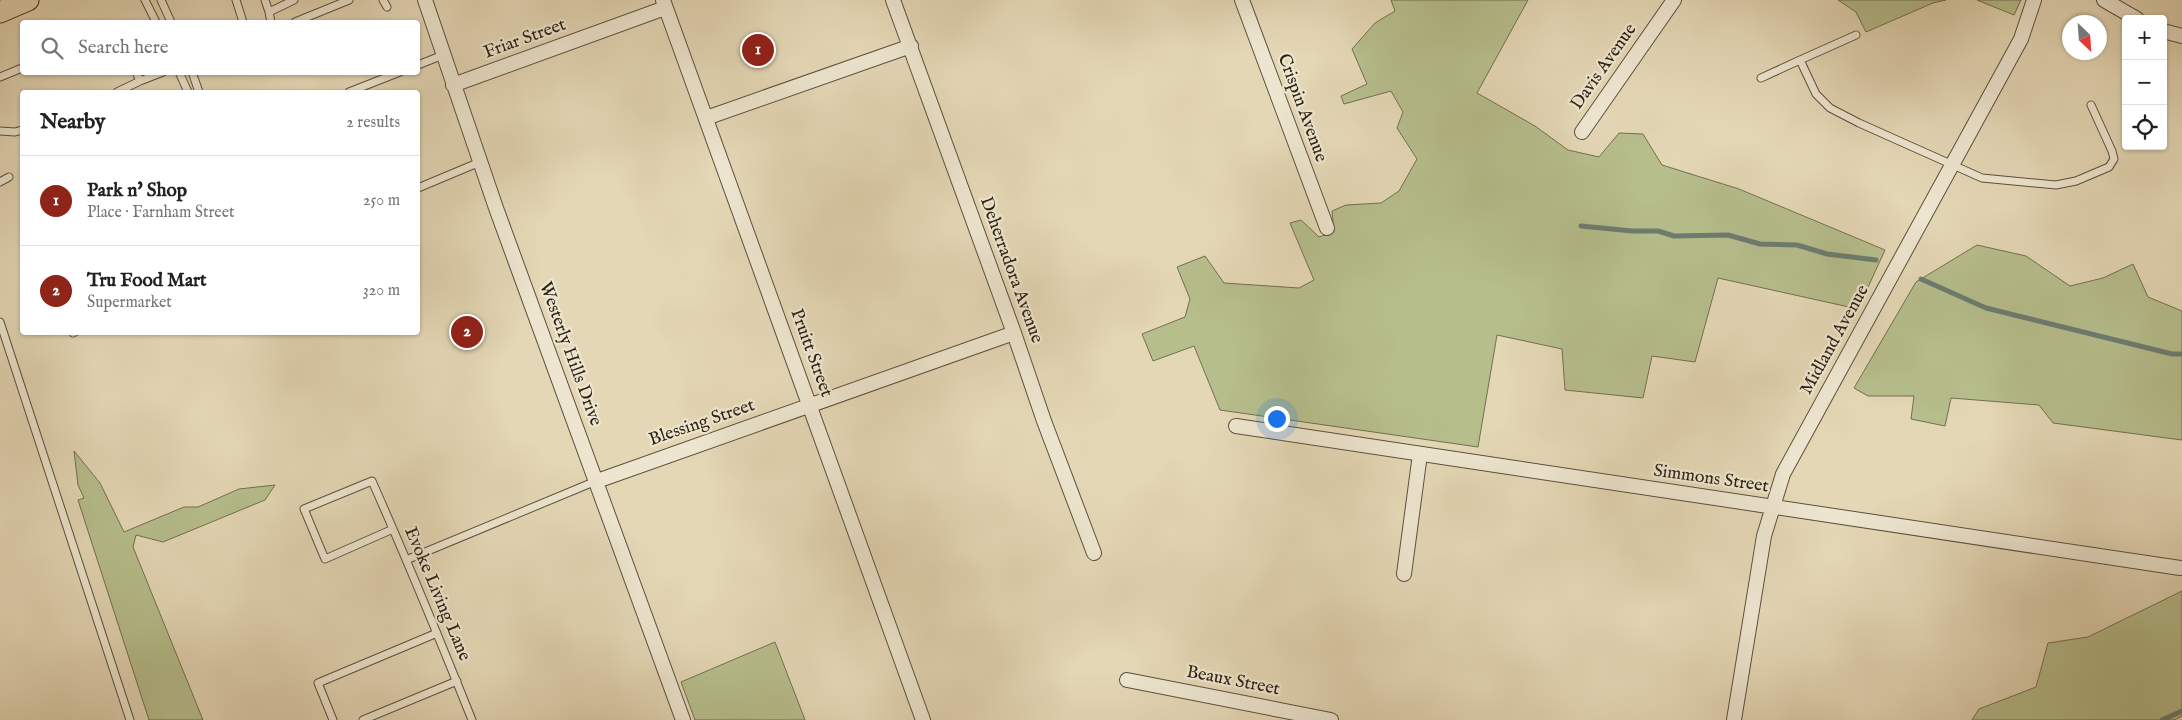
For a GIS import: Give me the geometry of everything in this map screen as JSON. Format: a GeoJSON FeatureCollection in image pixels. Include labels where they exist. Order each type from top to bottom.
{"type":"FeatureCollection","features":[{"type":"Feature","properties":{"kind":"main road"},"geometry":{"type":"LineString","coordinates":[[0,12],[28,0]]}},
{"type":"Feature","properties":{"kind":"street","name":"Westerly Hills Drive"},"geometry":{"type":"LineString","coordinates":[[425,0],[480,162],[683,720]]}},
{"type":"Feature","properties":{"kind":"street","name":"Deherradora Avenue"},"geometry":{"type":"LineString","coordinates":[[893,0],[1044,421],[1094,553]]}},
{"type":"Feature","properties":{"kind":"street","name":"Crispin Avenue"},"geometry":{"type":"LineString","coordinates":[[1242,0],[1327,228]]}},
{"type":"Feature","properties":{"kind":"street","name":"Davis Avenue"},"geometry":{"type":"LineString","coordinates":[[1582,132],[1674,0]]}},
{"type":"Feature","properties":{"kind":"street","name":"Midland Avenue"},"geometry":{"type":"LineString","coordinates":[[1734,720],[1764,536],[1783,474],[2021,39],[2034,0]]}},
{"type":"Feature","properties":{"kind":"street"},"geometry":{"type":"LineString","coordinates":[[2104,0],[2130,15]]}},
{"type":"Feature","properties":{"kind":"street","name":"Friar Street"},"geometry":{"type":"LineString","coordinates":[[453,85],[664,4]]}},
{"type":"Feature","properties":{"kind":"street","name":"Pruitt Street"},"geometry":{"type":"LineString","coordinates":[[664,4],[923,720]]}},
{"type":"Feature","properties":{"kind":"street"},"geometry":{"type":"LineString","coordinates":[[2167,32],[2182,36]]}},
{"type":"Feature","properties":{"kind":"street"},"geometry":{"type":"LineString","coordinates":[[706,118],[911,46]]}},
{"type":"Feature","properties":{"kind":"street","name":"Blessing Street"},"geometry":{"type":"LineString","coordinates":[[597,480],[1014,333]]}},
{"type":"Feature","properties":{"kind":"street","name":"Simmons Street"},"geometry":{"type":"LineString","coordinates":[[1236,426],[2180,568]]}},
{"type":"Feature","properties":{"kind":"street"},"geometry":{"type":"LineString","coordinates":[[1404,574],[1420,454]]}},
{"type":"Feature","properties":{"kind":"street","name":"Beaux Street"},"geometry":{"type":"LineString","coordinates":[[1127,680],[1331,720]]}},
{"type":"Feature","properties":{"kind":"lane"},"geometry":{"type":"LineString","coordinates":[[145,0],[155,20]]}},
{"type":"Feature","properties":{"kind":"lane"},"geometry":{"type":"LineString","coordinates":[[161,0],[170,20]]}},
{"type":"Feature","properties":{"kind":"lane"},"geometry":{"type":"LineString","coordinates":[[236,0],[242,20]]}},
{"type":"Feature","properties":{"kind":"lane"},"geometry":{"type":"LineString","coordinates":[[265,0],[271,20]]}},
{"type":"Feature","properties":{"kind":"lane"},"geometry":{"type":"LineString","coordinates":[[269,12],[294,0]]}},
{"type":"Feature","properties":{"kind":"lane"},"geometry":{"type":"LineString","coordinates":[[300,20],[349,0]]}},
{"type":"Feature","properties":{"kind":"lane"},"geometry":{"type":"LineString","coordinates":[[1761,78],[1856,35]]}},
{"type":"Feature","properties":{"kind":"lane"},"geometry":{"type":"LineString","coordinates":[[420,64],[443,55]]}},
{"type":"Feature","properties":{"kind":"lane"},"geometry":{"type":"LineString","coordinates":[[1800,60],[1816,94],[1830,108],[1952,166],[1982,178],[2056,186],[2076,181],[2109,167],[2114,159],[2112,151],[2091,105]]}},
{"type":"Feature","properties":{"kind":"lane"},"geometry":{"type":"LineString","coordinates":[[0,77],[20,69]]}},
{"type":"Feature","properties":{"kind":"lane"},"geometry":{"type":"LineString","coordinates":[[137,75],[140,81]]}},
{"type":"Feature","properties":{"kind":"lane"},"geometry":{"type":"LineString","coordinates":[[121,90],[155,75]]}},
{"type":"Feature","properties":{"kind":"lane"},"geometry":{"type":"LineString","coordinates":[[180,75],[187,90]]}},
{"type":"Feature","properties":{"kind":"lane"},"geometry":{"type":"LineString","coordinates":[[193,75],[198,90]]}},
{"type":"Feature","properties":{"kind":"lane"},"geometry":{"type":"LineString","coordinates":[[354,90],[392,75]]}},
{"type":"Feature","properties":{"kind":"lane"},"geometry":{"type":"LineString","coordinates":[[0,131],[20,131]]}},
{"type":"Feature","properties":{"kind":"lane"},"geometry":{"type":"LineString","coordinates":[[420,187],[480,162]]}},
{"type":"Feature","properties":{"kind":"lane"},"geometry":{"type":"LineString","coordinates":[[0,182],[10,177]]}},
{"type":"Feature","properties":{"kind":"lane"},"geometry":{"type":"LineString","coordinates":[[0,322],[4,347],[130,720]]}},
{"type":"Feature","properties":{"kind":"lane","name":"Blessing Street"},"geometry":{"type":"LineString","coordinates":[[406,560],[597,480]]}},
{"type":"Feature","properties":{"kind":"lane","name":"Evoke Living Lane"},"geometry":{"type":"LineString","coordinates":[[393,529],[325,559],[304,509],[372,481],[393,529],[437,633],[472,720]]}},
{"type":"Feature","properties":{"kind":"lane"},"geometry":{"type":"LineString","coordinates":[[334,720],[318,683],[437,633]]}},
{"type":"Feature","properties":{"kind":"lane"},"geometry":{"type":"LineString","coordinates":[[363,720],[457,681]]}},
{"type":"Feature","properties":{"kind":"green space"},"geometry":{"type":"Polygon","coordinates":[[[1391,0],[1528,0],[1477,93],[1535,126],[1568,150],[1599,157],[1619,133],[1643,134],[1662,165],[1739,189],[1885,250],[1858,309],[1718,278],[1695,362],[1652,356],[1643,398],[1565,390],[1562,349],[1497,335],[1478,447],[1220,410],[1194,346],[1153,361],[1142,334],[1185,317],[1190,299],[1177,267],[1205,256],[1224,283],[1299,288],[1314,280],[1290,223],[1301,220],[1319,237],[1334,232],[1332,211],[1346,205],[1381,203],[1399,191],[1417,159],[1397,128],[1403,112],[1391,91],[1344,104],[1341,96],[1367,84],[1352,49],[1375,23],[1395,11],[1391,0]]]}},
{"type":"Feature","properties":{"kind":"green space"},"geometry":{"type":"Polygon","coordinates":[[[1838,0],[1946,0],[1933,3],[1866,32],[1856,12],[1838,0]]]}},
{"type":"Feature","properties":{"kind":"green space"},"geometry":{"type":"Polygon","coordinates":[[[1977,0],[2021,0],[2014,15],[1977,0]]]}},
{"type":"Feature","properties":{"kind":"green space"},"geometry":{"type":"Polygon","coordinates":[[[1977,245],[2026,256],[2070,286],[2103,278],[2133,264],[2148,297],[2182,311],[2182,440],[2053,423],[2039,405],[1951,398],[1945,426],[1911,419],[1914,396],[1868,396],[1854,388],[1916,282],[1977,245]]]}},
{"type":"Feature","properties":{"kind":"green space"},"geometry":{"type":"Polygon","coordinates":[[[74,451],[100,483],[124,532],[184,507],[198,507],[239,489],[275,485],[265,500],[163,542],[136,535],[133,547],[203,720],[149,720],[78,500],[84,498],[78,485],[74,451]]]}},
{"type":"Feature","properties":{"kind":"green space"},"geometry":{"type":"Polygon","coordinates":[[[2182,591],[2182,716],[2174,720],[1972,720],[1979,709],[2036,687],[2048,643],[2088,637],[2182,591]]]}},
{"type":"Feature","properties":{"kind":"green space"},"geometry":{"type":"Polygon","coordinates":[[[775,642],[805,720],[695,720],[681,682],[775,642]]]}},
{"type":"Feature","properties":{"kind":"waterway"},"geometry":{"type":"LineString","coordinates":[[1581,226],[1632,231],[1658,231],[1674,236],[1728,235],[1760,244],[1797,245],[1827,254],[1876,260]]}},
{"type":"Feature","properties":{"kind":"waterway"},"geometry":{"type":"LineString","coordinates":[[1921,279],[1986,308],[2172,354],[2182,354]]}},
{"type":"Feature","properties":{"kind":"waterway"},"geometry":{"type":"LineString","coordinates":[[2162,720],[2182,711]]}},
{"type":"Feature","properties":{"kind":"place","name":"Park n' Shop"},"geometry":{"type":"Point","coordinates":[758,50]}},
{"type":"Feature","properties":{"kind":"place","name":"Tru Food Mart"},"geometry":{"type":"Point","coordinates":[467,332]}}]}
